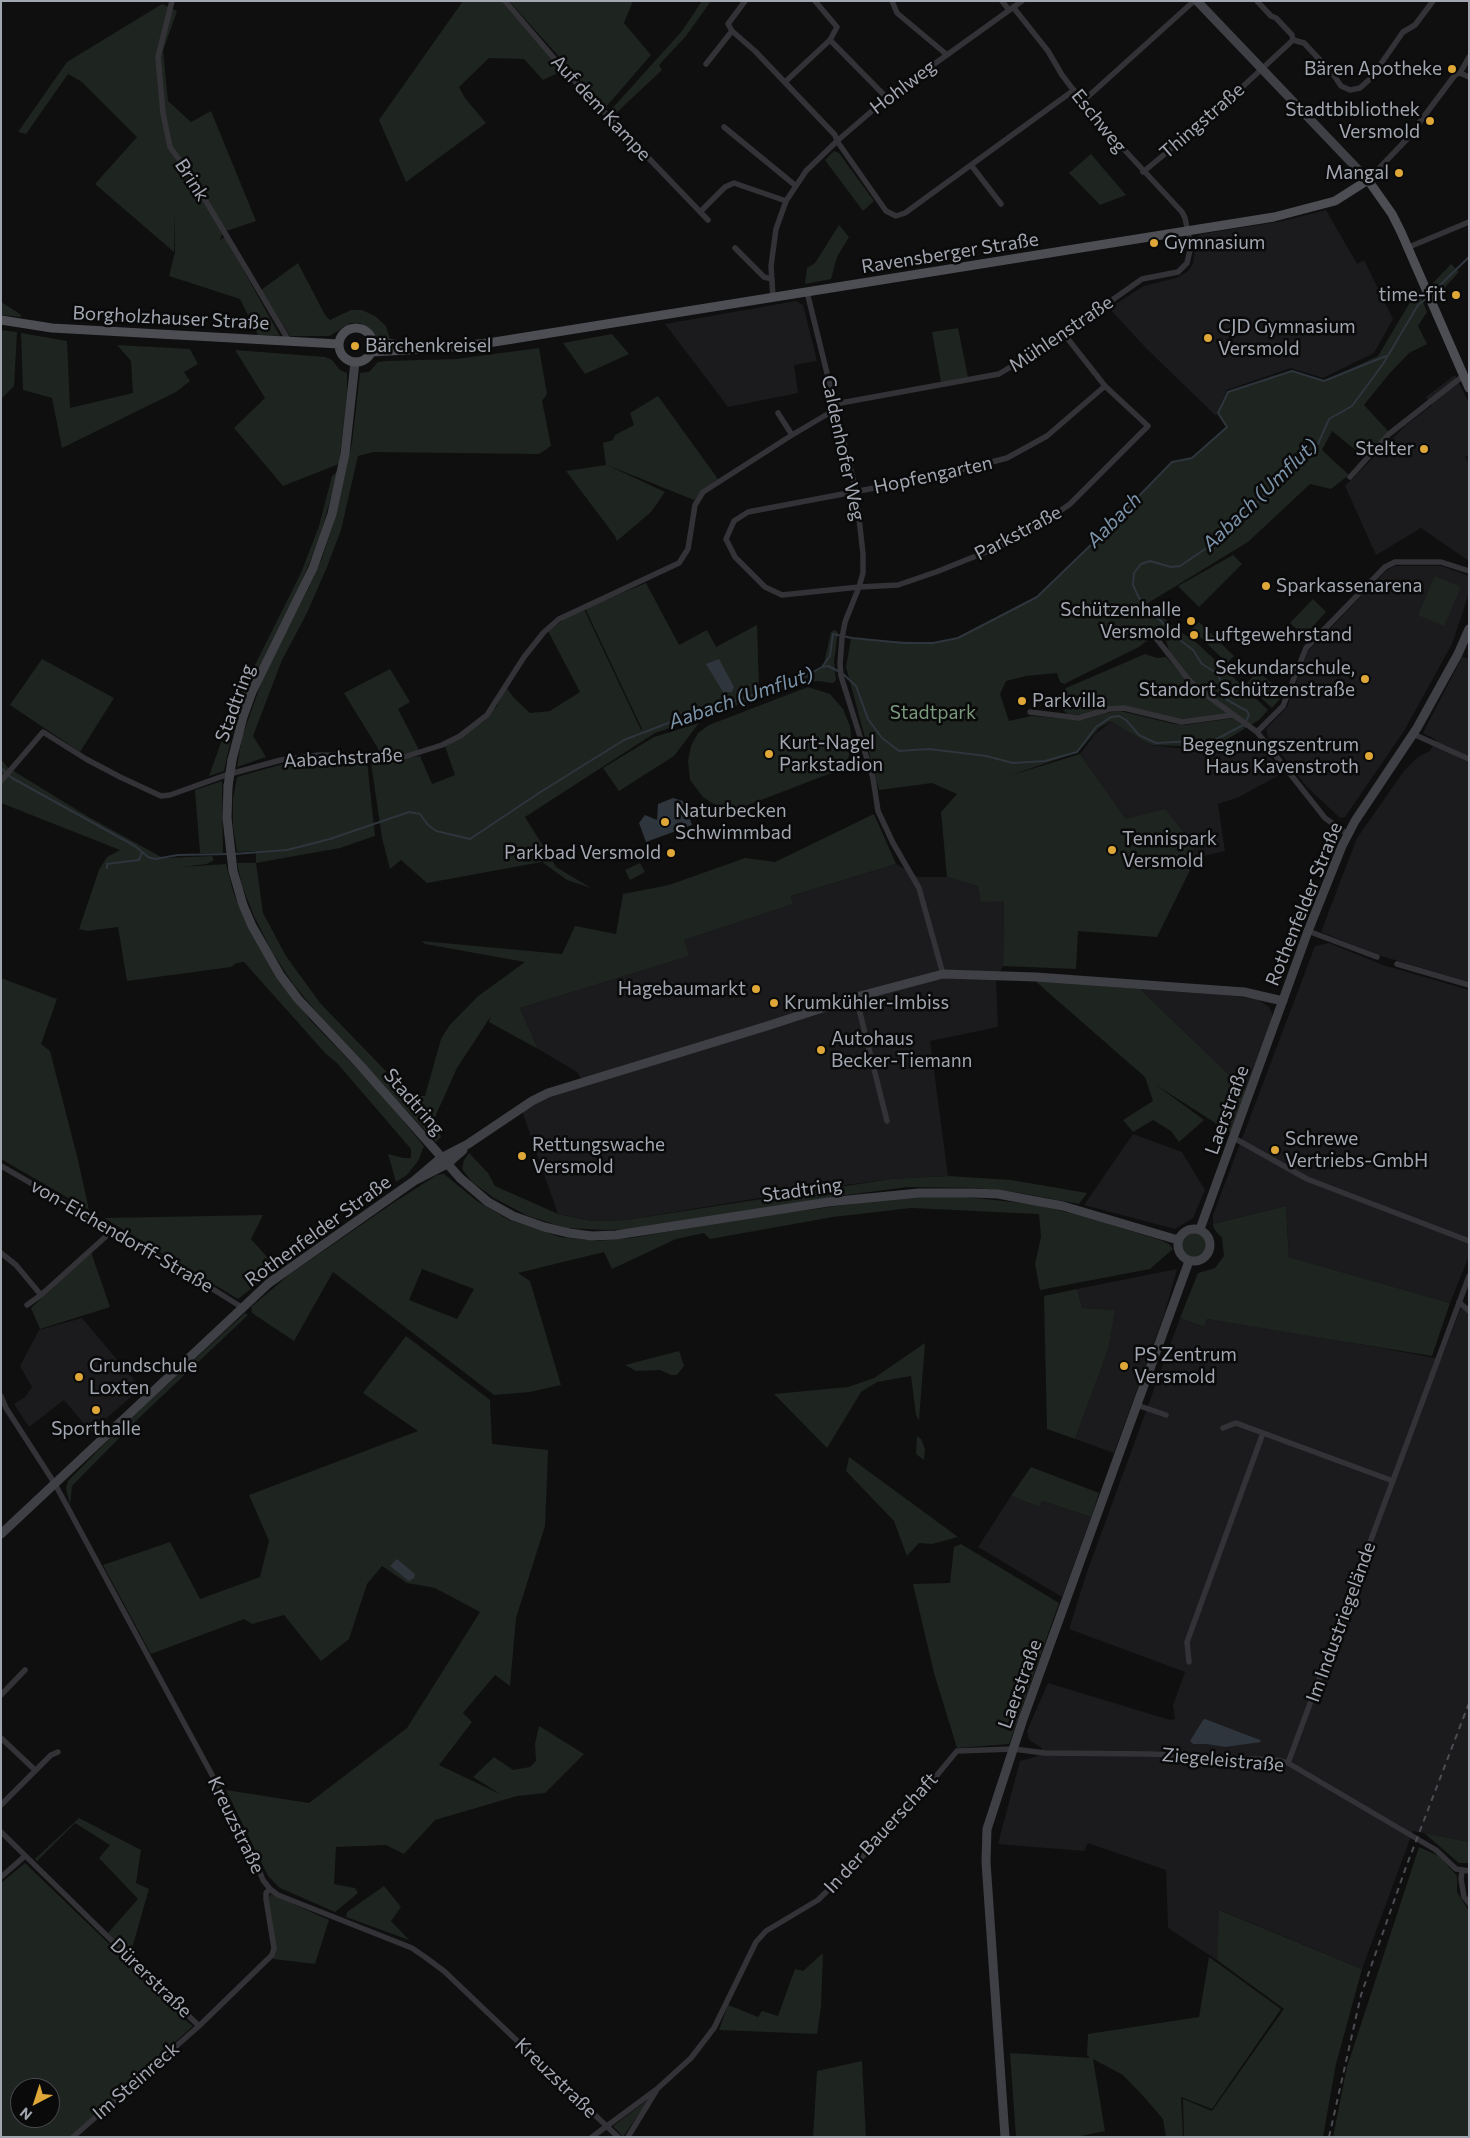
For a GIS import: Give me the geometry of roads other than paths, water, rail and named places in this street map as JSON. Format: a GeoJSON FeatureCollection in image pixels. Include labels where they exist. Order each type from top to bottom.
{"type":"FeatureCollection","features":[{"type":"Feature","properties":{"kind":"main road","name":"Ravensberger Straße"},"geometry":{"type":"LineString","coordinates":[[371,352],[488,343],[1307,210],[1335,201],[1368,180]]}},
{"type":"Feature","properties":{"kind":"main road"},"geometry":{"type":"LineString","coordinates":[[1368,180],[1392,214],[1409,247],[1469,388]]}},
{"type":"Feature","properties":{"kind":"main road","name":"Borgholzhauser Straße"},"geometry":{"type":"LineString","coordinates":[[1,320],[52,328],[339,344]]}},
{"type":"Feature","properties":{"kind":"main road"},"geometry":{"type":"LineString","coordinates":[[357,328],[367,332],[372,341],[371,352],[365,360],[355,362],[345,358],[339,344],[343,334],[357,328]]}},
{"type":"Feature","properties":{"kind":"main road"},"geometry":{"type":"LineString","coordinates":[[372,341],[426,349]]}},
{"type":"Feature","properties":{"kind":"street","name":"Brink"},"geometry":{"type":"LineString","coordinates":[[172,1],[158,57],[163,113],[170,146],[191,176],[289,341]]}},
{"type":"Feature","properties":{"kind":"street","name":"Auf dem Kampe"},"geometry":{"type":"LineString","coordinates":[[505,1],[565,71],[708,220]]}},
{"type":"Feature","properties":{"kind":"street"},"geometry":{"type":"LineString","coordinates":[[745,1],[728,24],[732,31],[835,134],[837,141],[886,211],[896,216],[904,213],[1074,90]]}},
{"type":"Feature","properties":{"kind":"street"},"geometry":{"type":"LineString","coordinates":[[785,82],[830,40],[837,27],[815,1]]}},
{"type":"Feature","properties":{"kind":"street"},"geometry":{"type":"LineString","coordinates":[[892,1],[897,13],[946,54]]}},
{"type":"Feature","properties":{"kind":"street","name":"Eschweg"},"geometry":{"type":"LineString","coordinates":[[1002,1],[1048,51],[1082,102],[1143,172],[1182,212],[1188,230]]}},
{"type":"Feature","properties":{"kind":"street","name":"Hohlweg"},"geometry":{"type":"LineString","coordinates":[[773,298],[771,252],[780,214],[786,201],[806,172],[837,141],[887,98],[1022,1]]}},
{"type":"Feature","properties":{"kind":"street"},"geometry":{"type":"LineString","coordinates":[[1082,102],[1195,1],[1368,180]]}},
{"type":"Feature","properties":{"kind":"street"},"geometry":{"type":"LineString","coordinates":[[1257,1],[1292,35],[1292,40],[1304,43],[1333,74],[1341,86],[1350,90],[1360,88],[1371,78],[1403,32],[1415,25],[1433,1]]}},
{"type":"Feature","properties":{"kind":"street"},"geometry":{"type":"LineString","coordinates":[[706,64],[732,31]]}},
{"type":"Feature","properties":{"kind":"street"},"geometry":{"type":"LineString","coordinates":[[830,40],[887,98]]}},
{"type":"Feature","properties":{"kind":"street","name":"Thingstraße"},"geometry":{"type":"LineString","coordinates":[[1143,172],[1211,116],[1292,40]]}},
{"type":"Feature","properties":{"kind":"street","name":"Ravensberger Straße"},"geometry":{"type":"LineString","coordinates":[[1368,180],[1407,139],[1460,72],[1469,57]]}},
{"type":"Feature","properties":{"kind":"street"},"geometry":{"type":"LineString","coordinates":[[1460,72],[1469,77]]}},
{"type":"Feature","properties":{"kind":"street"},"geometry":{"type":"LineString","coordinates":[[724,127],[796,186]]}},
{"type":"Feature","properties":{"kind":"street"},"geometry":{"type":"LineString","coordinates":[[971,165],[1001,204]]}},
{"type":"Feature","properties":{"kind":"street"},"geometry":{"type":"LineString","coordinates":[[700,212],[725,187],[734,182],[786,201]]}},
{"type":"Feature","properties":{"kind":"street"},"geometry":{"type":"LineString","coordinates":[[1409,247],[1469,222]]}},
{"type":"Feature","properties":{"kind":"street","name":"Mühlenstraße"},"geometry":{"type":"LineString","coordinates":[[835,404],[999,374],[1064,334],[1142,280],[1178,272],[1190,257],[1191,246],[1188,230]]}},
{"type":"Feature","properties":{"kind":"street"},"geometry":{"type":"LineString","coordinates":[[734,248],[764,277],[772,279]]}},
{"type":"Feature","properties":{"kind":"street","name":"Caldenhofer Weg"},"geometry":{"type":"LineString","coordinates":[[807,292],[856,491],[864,554],[863,573],[842,635],[841,672],[873,778],[878,811],[893,843],[919,888],[943,974]]}},
{"type":"Feature","properties":{"kind":"street"},"geometry":{"type":"LineString","coordinates":[[1064,334],[1105,386]]}},
{"type":"Feature","properties":{"kind":"street","name":"Stadtring"},"geometry":{"type":"LineString","coordinates":[[355,362],[345,454],[332,514],[313,568],[252,692],[240,725],[228,786],[229,841],[233,871],[243,905],[252,926],[280,975],[298,999],[360,1065],[444,1161],[474,1192],[506,1212],[544,1227],[592,1236],[636,1233],[828,1202],[892,1195],[946,1192],[998,1194],[1063,1206],[1178,1240]]}},
{"type":"Feature","properties":{"kind":"street"},"geometry":{"type":"LineString","coordinates":[[1350,477],[1389,434],[1463,376]]}},
{"type":"Feature","properties":{"kind":"street","name":"Hopfengarten"},"geometry":{"type":"LineString","coordinates":[[859,587],[782,595],[765,587],[735,557],[726,539],[734,521],[748,512],[938,476],[1007,458],[1048,436],[1105,386]]}},
{"type":"Feature","properties":{"kind":"street","name":"Parkstraße"},"geometry":{"type":"LineString","coordinates":[[859,587],[898,585],[936,572],[1001,546],[1040,525],[1070,504],[1148,426],[1105,386]]}},
{"type":"Feature","properties":{"kind":"street","name":"Aabachstraße"},"geometry":{"type":"LineString","coordinates":[[3,779],[43,732],[95,764],[161,796],[170,796],[226,775],[282,760],[318,755],[404,757],[442,745],[460,736],[487,716],[524,657],[544,632],[560,619],[679,563],[688,549],[693,513],[698,498],[710,487],[792,435],[831,412],[836,411]]}},
{"type":"Feature","properties":{"kind":"street"},"geometry":{"type":"LineString","coordinates":[[778,413],[792,435]]}},
{"type":"Feature","properties":{"kind":"street"},"geometry":{"type":"LineString","coordinates":[[1257,732],[1283,706],[1306,648],[1386,566],[1395,562],[1441,562],[1469,571]]}},
{"type":"Feature","properties":{"kind":"street","name":"Rothenfelder Straße"},"geometry":{"type":"LineString","coordinates":[[1,1534],[269,1283],[468,1144],[532,1101],[548,1093],[856,997],[943,974],[1044,978],[1244,992],[1283,1001],[1308,931],[1347,834],[1413,734],[1458,654],[1469,629]]}},
{"type":"Feature","properties":{"kind":"street"},"geometry":{"type":"LineString","coordinates":[[1156,638],[1188,679],[1205,694],[1257,732],[1324,818],[1347,834]]}},
{"type":"Feature","properties":{"kind":"street"},"geometry":{"type":"LineString","coordinates":[[1030,712],[1079,718],[1108,709],[1124,708],[1182,722],[1233,715]]}},
{"type":"Feature","properties":{"kind":"street"},"geometry":{"type":"LineString","coordinates":[[1413,734],[1469,760]]}},
{"type":"Feature","properties":{"kind":"street"},"geometry":{"type":"LineString","coordinates":[[1308,931],[1377,957]]}},
{"type":"Feature","properties":{"kind":"street"},"geometry":{"type":"LineString","coordinates":[[1397,964],[1469,985]]}},
{"type":"Feature","properties":{"kind":"street"},"geometry":{"type":"LineString","coordinates":[[856,997],[887,1121]]}},
{"type":"Feature","properties":{"kind":"street","name":"Laerstraße"},"geometry":{"type":"LineString","coordinates":[[1200,1229],[1283,1001]]}},
{"type":"Feature","properties":{"kind":"street"},"geometry":{"type":"LineString","coordinates":[[1234,1138],[1307,1179],[1469,1241]]}},
{"type":"Feature","properties":{"kind":"street","name":"von-Eichendorff-Straße"},"geometry":{"type":"LineString","coordinates":[[1,1166],[195,1278],[243,1308]]}},
{"type":"Feature","properties":{"kind":"street"},"geometry":{"type":"LineString","coordinates":[[1200,1229],[1208,1235],[1211,1248],[1201,1260],[1189,1261],[1178,1250],[1178,1240],[1187,1230],[1200,1229]]}},
{"type":"Feature","properties":{"kind":"street"},"geometry":{"type":"LineString","coordinates":[[27,1305],[41,1295],[113,1230]]}},
{"type":"Feature","properties":{"kind":"street"},"geometry":{"type":"LineString","coordinates":[[1,1253],[16,1266],[41,1295]]}},
{"type":"Feature","properties":{"kind":"street","name":"Laerstraße"},"geometry":{"type":"LineString","coordinates":[[1005,2137],[987,1887],[986,1844],[990,1816],[1189,1261]]}},
{"type":"Feature","properties":{"kind":"street","name":"Im Industriegelände"},"geometry":{"type":"LineString","coordinates":[[1288,1763],[1469,1276]]}},
{"type":"Feature","properties":{"kind":"street"},"geometry":{"type":"LineString","coordinates":[[1459,1302],[1469,1310]]}},
{"type":"Feature","properties":{"kind":"street","name":"Kreuzstraße"},"geometry":{"type":"LineString","coordinates":[[1,1396],[3,1409],[55,1484],[218,1786],[253,1855],[263,1880],[270,1889],[278,1894],[412,1948],[426,1957],[444,1971],[618,2137]]}},
{"type":"Feature","properties":{"kind":"street"},"geometry":{"type":"LineString","coordinates":[[1137,1405],[1166,1415]]}},
{"type":"Feature","properties":{"kind":"street"},"geometry":{"type":"LineString","coordinates":[[1223,1428],[1236,1423],[1393,1481]]}},
{"type":"Feature","properties":{"kind":"street"},"geometry":{"type":"LineString","coordinates":[[1189,1662],[1187,1642],[1263,1433]]}},
{"type":"Feature","properties":{"kind":"street"},"geometry":{"type":"LineString","coordinates":[[1,1695],[25,1670]]}},
{"type":"Feature","properties":{"kind":"street"},"geometry":{"type":"LineString","coordinates":[[1,1738],[35,1770]]}},
{"type":"Feature","properties":{"kind":"street","name":"Ziegeleistraße"},"geometry":{"type":"LineString","coordinates":[[1013,1749],[1045,1753],[1149,1754],[1276,1760],[1288,1763],[1436,1850],[1456,1869],[1465,1871],[1461,1879],[1464,1897],[1469,1904]]}},
{"type":"Feature","properties":{"kind":"street","name":"In der Bauerschaft"},"geometry":{"type":"LineString","coordinates":[[592,2137],[657,2089],[691,2058],[714,2028],[756,1942],[766,1930],[818,1900],[908,1810],[957,1751],[1013,1749]]}},
{"type":"Feature","properties":{"kind":"street"},"geometry":{"type":"LineString","coordinates":[[1,1805],[51,1755],[58,1752]]}},
{"type":"Feature","properties":{"kind":"street","name":"Dürerstraße"},"geometry":{"type":"LineString","coordinates":[[1,1832],[199,2026],[272,1955],[274,1948],[266,1899],[266,1893],[270,1889]]}},
{"type":"Feature","properties":{"kind":"street"},"geometry":{"type":"LineString","coordinates":[[1,1877],[25,1856]]}},
{"type":"Feature","properties":{"kind":"street","name":"Im Steinreck"},"geometry":{"type":"LineString","coordinates":[[73,2137],[199,2026]]}},
{"type":"Feature","properties":{"kind":"street","name":"In der Bauerschaft"},"geometry":{"type":"LineString","coordinates":[[628,2137],[657,2089]]}},
{"type":"Feature","properties":{"kind":"waterway","name":"Aabach (Umflut)"},"geometry":{"type":"LineString","coordinates":[[1431,294],[1469,257]]}},
{"type":"Feature","properties":{"kind":"waterway","name":"Aabach (Umflut)"},"geometry":{"type":"LineString","coordinates":[[1246,721],[1249,715],[1247,711],[1227,700],[1218,674],[1202,664],[1193,650],[1176,637],[1139,598],[1133,585],[1134,573],[1141,564],[1150,561],[1171,567],[1180,566],[1217,541],[1318,444],[1329,419],[1352,406],[1383,364],[1418,305],[1426,299]]}},
{"type":"Feature","properties":{"kind":"waterway","name":"Aabach"},"geometry":{"type":"LineString","coordinates":[[822,667],[830,656],[833,634],[852,638],[903,643],[933,643],[958,638],[1037,597],[1172,462],[1192,458],[1227,427],[1218,413],[1228,392],[1292,371],[1324,381],[1386,356]]}},
{"type":"Feature","properties":{"kind":"waterway","name":"Aabach (Umflut)"},"geometry":{"type":"LineString","coordinates":[[234,854],[287,850],[330,839],[409,812],[420,814],[428,825],[436,831],[470,839],[624,740],[684,717],[797,681],[822,667],[828,666],[838,671]]}},
{"type":"Feature","properties":{"kind":"waterway","name":"Aabach (Umflut)"},"geometry":{"type":"LineString","coordinates":[[842,673],[856,686],[868,719],[882,738],[899,751],[929,749],[986,756],[1013,763],[1045,761],[1077,752],[1096,727],[1111,717],[1119,716],[1126,720],[1139,735],[1156,743],[1215,740],[1243,725]]}},
{"type":"Feature","properties":{"kind":"waterway","name":"Aabach (Umflut)"},"geometry":{"type":"LineString","coordinates":[[1,768],[12,778],[135,846],[148,857],[155,859],[178,855],[229,854]]}},
{"type":"Feature","properties":{"kind":"waterway"},"geometry":{"type":"LineString","coordinates":[[107,868],[107,864],[139,860],[142,852]]}},
{"type":"Feature","properties":{"kind":"railway"},"geometry":{"type":"LineString","coordinates":[[1329,2137],[1361,1995],[1406,1867],[1469,1703]]}},
{"type":"Feature","properties":{"kind":"place","name":"Bären Apotheke"},"geometry":{"type":"Point","coordinates":[1452,69]}},
{"type":"Feature","properties":{"kind":"place","name":"Stadtbibliothek Versmold"},"geometry":{"type":"Point","coordinates":[1430,121]}},
{"type":"Feature","properties":{"kind":"place","name":"Mangal"},"geometry":{"type":"Point","coordinates":[1399,173]}},
{"type":"Feature","properties":{"kind":"place","name":"Gymnasium"},"geometry":{"type":"Point","coordinates":[1154,243]}},
{"type":"Feature","properties":{"kind":"place","name":"time-fit"},"geometry":{"type":"Point","coordinates":[1456,295]}},
{"type":"Feature","properties":{"kind":"place","name":"CJD Gymnasium Versmold"},"geometry":{"type":"Point","coordinates":[1208,338]}},
{"type":"Feature","properties":{"kind":"place","name":"Bärchenkreisel"},"geometry":{"type":"Point","coordinates":[355,346]}},
{"type":"Feature","properties":{"kind":"place","name":"Stelter"},"geometry":{"type":"Point","coordinates":[1424,449]}},
{"type":"Feature","properties":{"kind":"place","name":"Sparkassenarena"},"geometry":{"type":"Point","coordinates":[1266,586]}},
{"type":"Feature","properties":{"kind":"place","name":"Schützenhalle Versmold"},"geometry":{"type":"Point","coordinates":[1191,621]}},
{"type":"Feature","properties":{"kind":"place","name":"Luftgewehrstand"},"geometry":{"type":"Point","coordinates":[1194,635]}},
{"type":"Feature","properties":{"kind":"place","name":"Sekundarschule, Standort Schützenstraße"},"geometry":{"type":"Point","coordinates":[1365,679]}},
{"type":"Feature","properties":{"kind":"place","name":"Parkvilla"},"geometry":{"type":"Point","coordinates":[1022,701]}},
{"type":"Feature","properties":{"kind":"place","name":"Kurt-Nagel Parkstadion"},"geometry":{"type":"Point","coordinates":[769,754]}},
{"type":"Feature","properties":{"kind":"place","name":"Begegnungszentrum Haus Kavenstroth"},"geometry":{"type":"Point","coordinates":[1369,756]}},
{"type":"Feature","properties":{"kind":"place","name":"Naturbecken Schwimmbad"},"geometry":{"type":"Point","coordinates":[665,822]}},
{"type":"Feature","properties":{"kind":"place","name":"Tennispark Versmold"},"geometry":{"type":"Point","coordinates":[1112,850]}},
{"type":"Feature","properties":{"kind":"place","name":"Parkbad Versmold"},"geometry":{"type":"Point","coordinates":[671,853]}},
{"type":"Feature","properties":{"kind":"place","name":"Hagebaumarkt"},"geometry":{"type":"Point","coordinates":[756,989]}},
{"type":"Feature","properties":{"kind":"place","name":"Krumkühler-Imbiss"},"geometry":{"type":"Point","coordinates":[774,1003]}},
{"type":"Feature","properties":{"kind":"place","name":"Autohaus Becker-Tiemann"},"geometry":{"type":"Point","coordinates":[821,1050]}},
{"type":"Feature","properties":{"kind":"place","name":"Schrewe Vertriebs-GmbH"},"geometry":{"type":"Point","coordinates":[1275,1150]}},
{"type":"Feature","properties":{"kind":"place","name":"Rettungswache Versmold"},"geometry":{"type":"Point","coordinates":[522,1156]}},
{"type":"Feature","properties":{"kind":"place","name":"PS Zentrum Versmold"},"geometry":{"type":"Point","coordinates":[1124,1366]}},
{"type":"Feature","properties":{"kind":"place","name":"Grundschule Loxten"},"geometry":{"type":"Point","coordinates":[79,1377]}},
{"type":"Feature","properties":{"kind":"place","name":"Sporthalle"},"geometry":{"type":"Point","coordinates":[96,1410]}},
{"type":"Feature","properties":{"kind":"park label","name":"Stadtpark"},"geometry":{"type":"Point","coordinates":[933,713]}}]}
